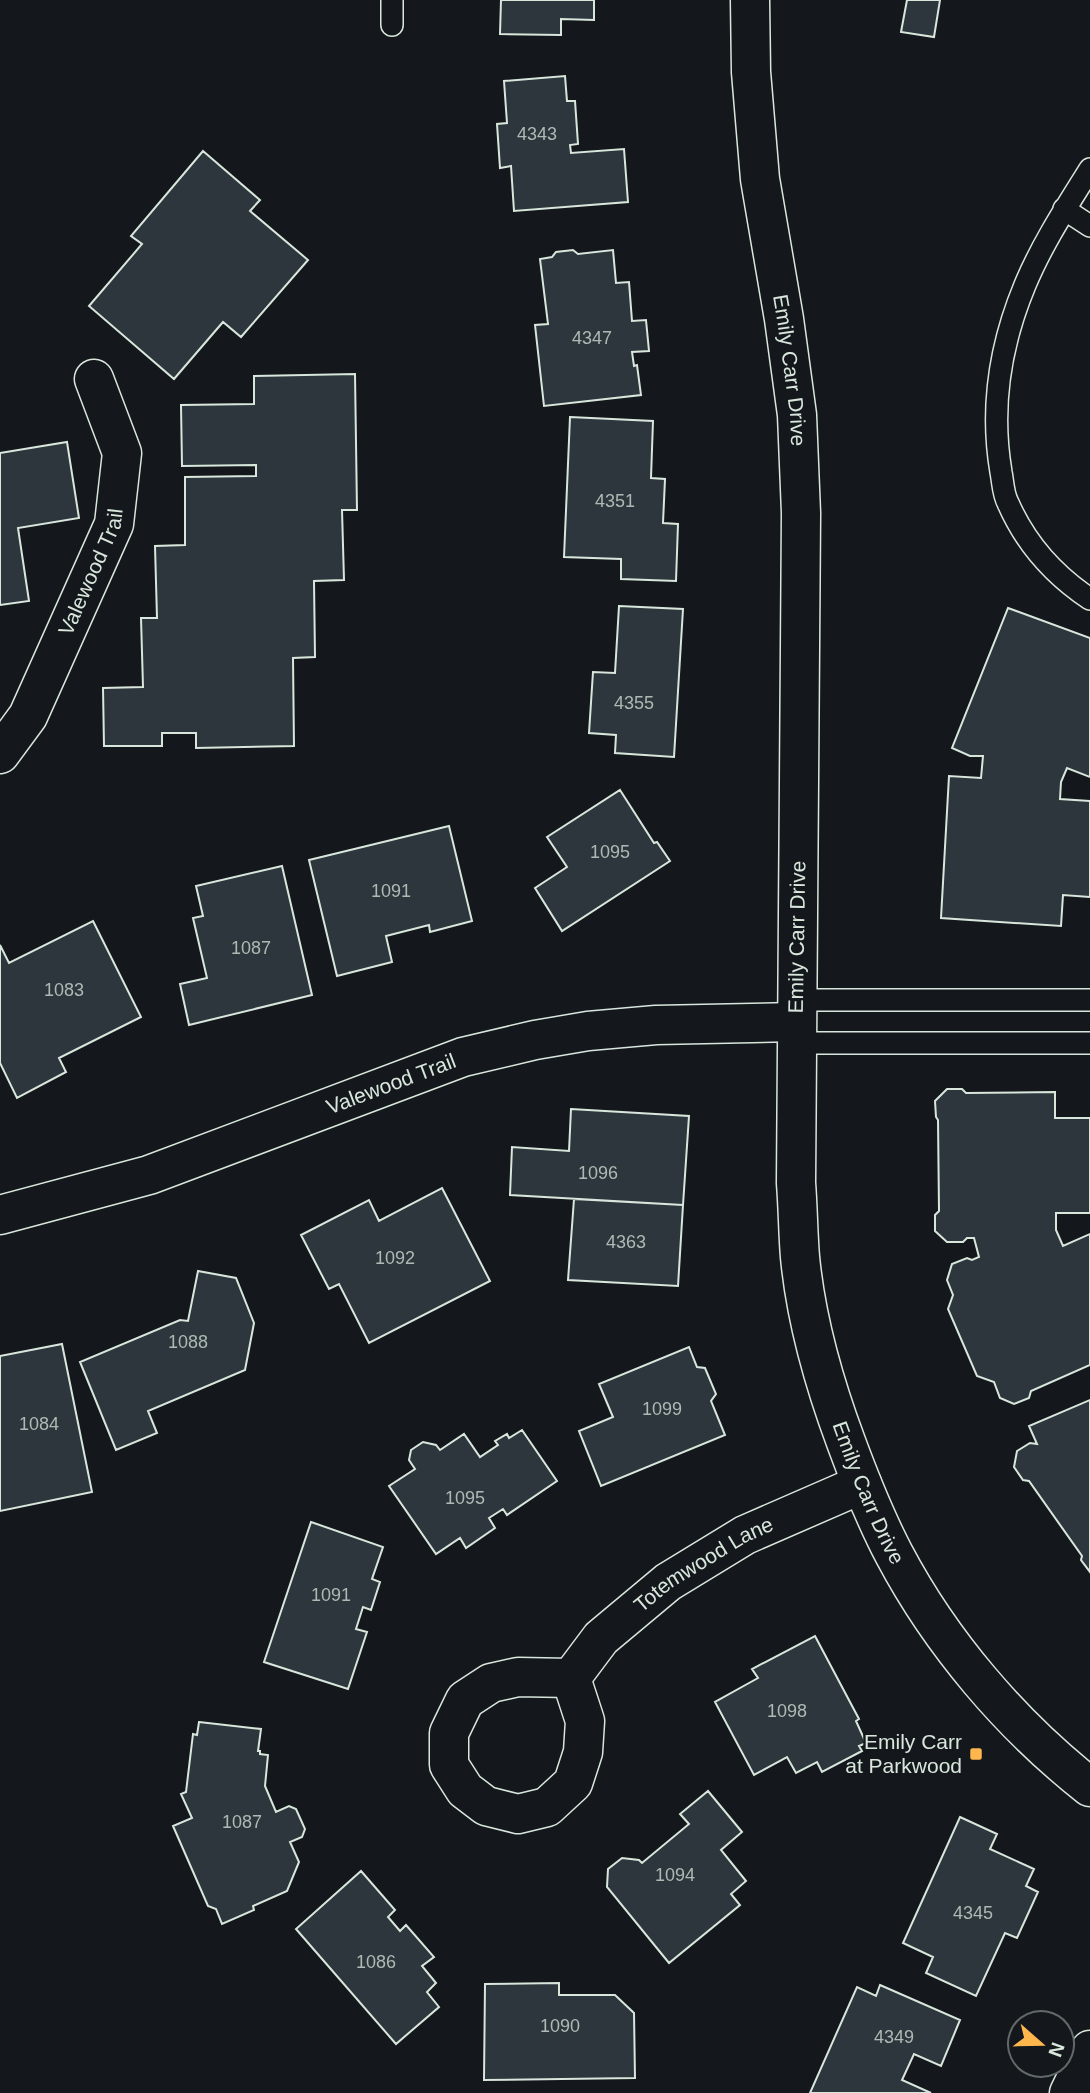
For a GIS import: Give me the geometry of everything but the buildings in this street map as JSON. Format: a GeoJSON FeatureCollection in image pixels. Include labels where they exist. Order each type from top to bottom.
{"type":"FeatureCollection","features":[{"type":"Feature","properties":{"kind":"street","name":"Emily Carr Drive"},"geometry":{"type":"LineString","coordinates":[[750,0],[751,72],[760,179],[784,318],[797,415],[801,513],[796,1183],[800,1259],[813,1333],[828,1394],[862,1484],[894,1554],[966,1663],[1030,1734],[1058,1762],[1090,1787]]}},
{"type":"Feature","properties":{"kind":"street","name":"Valewood Trail"},"geometry":{"type":"LineString","coordinates":[[0,754],[28,716],[114,524],[122,453],[94,379]]}},
{"type":"Feature","properties":{"kind":"street","name":"Valewood Trail"},"geometry":{"type":"LineString","coordinates":[[0,1215],[149,1175],[463,1057],[588,1031],[656,1025],[796,1022]]}},
{"type":"Feature","properties":{"kind":"street","name":"Totemwood Lane"},"geometry":{"type":"LineString","coordinates":[[571,1678],[601,1638],[668,1582],[745,1535],[862,1484]]}},
{"type":"Feature","properties":{"kind":"street"},"geometry":{"type":"LineString","coordinates":[[1069,2093],[1090,2050]]}},
{"type":"Feature","properties":{"kind":"lane"},"geometry":{"type":"LineString","coordinates":[[392,0],[392,25]]}},
{"type":"Feature","properties":{"kind":"lane"},"geometry":{"type":"LineString","coordinates":[[1090,169],[1065,209],[1026,283],[1000,366],[995,414],[1006,501],[1024,533],[1047,564],[1090,598]]}},
{"type":"Feature","properties":{"kind":"lane"},"geometry":{"type":"LineString","coordinates":[[1065,209],[1090,226]]}},
{"type":"Feature","properties":{"kind":"lane"},"geometry":{"type":"LineString","coordinates":[[796,1022],[1090,1000]]}},
{"type":"Feature","properties":{"kind":"lane"},"geometry":{"type":"LineString","coordinates":[[796,1022],[1090,1042]]}},
{"type":"Feature","properties":{"kind":"place","name":"Emily Carr at Parkwood"},"geometry":{"type":"Point","coordinates":[976,1754]}}]}
